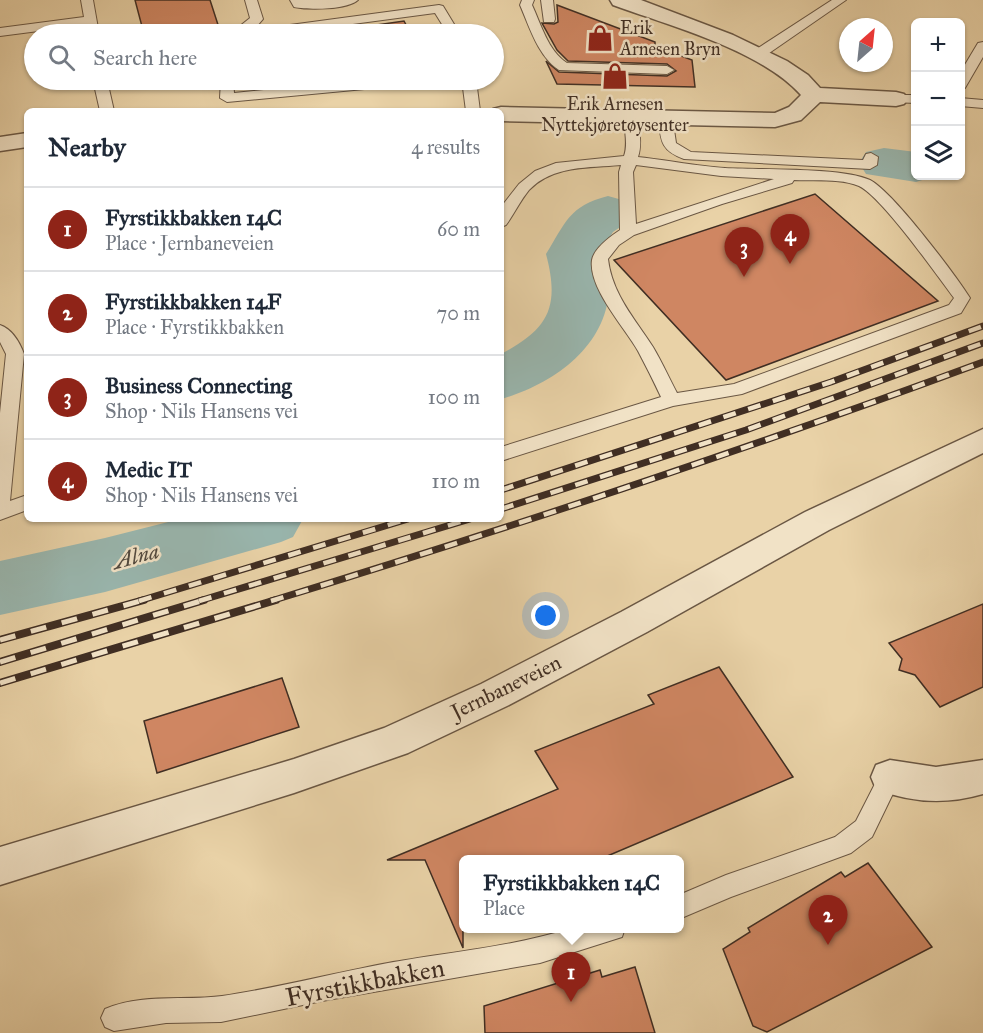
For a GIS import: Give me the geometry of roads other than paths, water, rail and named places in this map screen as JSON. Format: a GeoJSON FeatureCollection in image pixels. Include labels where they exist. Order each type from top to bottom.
{"type":"FeatureCollection","features":[{"type":"Feature","properties":{"kind":"street"},"geometry":{"type":"LineString","coordinates":[[621,0],[757,55],[797,78],[813,95],[906,99]]}},
{"type":"Feature","properties":{"kind":"street"},"geometry":{"type":"LineString","coordinates":[[504,114],[632,115],[775,120],[789,118],[802,111],[813,95]]}},
{"type":"Feature","properties":{"kind":"street"},"geometry":{"type":"LineString","coordinates":[[0,144],[24,140]]}},
{"type":"Feature","properties":{"kind":"street","name":"Jernbaneveien"},"geometry":{"type":"LineString","coordinates":[[0,866],[294,776],[395,741],[494,695],[817,522],[983,440]]}},
{"type":"Feature","properties":{"kind":"street"},"geometry":{"type":"LineString","coordinates":[[890,777],[931,786],[951,785],[983,777]]}},
{"type":"Feature","properties":{"kind":"lane"},"geometry":{"type":"LineString","coordinates":[[87,0],[92,24]]}},
{"type":"Feature","properties":{"kind":"lane"},"geometry":{"type":"LineString","coordinates":[[251,0],[257,19],[252,24]]}},
{"type":"Feature","properties":{"kind":"lane"},"geometry":{"type":"LineString","coordinates":[[296,0],[298,4],[306,6],[352,0]]}},
{"type":"Feature","properties":{"kind":"lane"},"geometry":{"type":"LineString","coordinates":[[528,0],[526,5],[551,56],[558,64],[564,67],[667,70]]}},
{"type":"Feature","properties":{"kind":"lane"},"geometry":{"type":"LineString","coordinates":[[546,0],[549,19]]}},
{"type":"Feature","properties":{"kind":"lane"},"geometry":{"type":"LineString","coordinates":[[757,55],[840,0]]}},
{"type":"Feature","properties":{"kind":"lane"},"geometry":{"type":"LineString","coordinates":[[327,24],[439,9],[448,24]]}},
{"type":"Feature","properties":{"kind":"lane"},"geometry":{"type":"LineString","coordinates":[[61,24],[91,20]]}},
{"type":"Feature","properties":{"kind":"lane"},"geometry":{"type":"LineString","coordinates":[[0,32],[24,29]]}},
{"type":"Feature","properties":{"kind":"lane"},"geometry":{"type":"LineString","coordinates":[[965,77],[983,46]]}},
{"type":"Feature","properties":{"kind":"lane"},"geometry":{"type":"LineString","coordinates":[[102,90],[106,108]]}},
{"type":"Feature","properties":{"kind":"lane"},"geometry":{"type":"LineString","coordinates":[[227,90],[227,98],[310,90]]}},
{"type":"Feature","properties":{"kind":"lane"},"geometry":{"type":"LineString","coordinates":[[470,90],[473,108]]}},
{"type":"Feature","properties":{"kind":"lane"},"geometry":{"type":"LineString","coordinates":[[965,102],[983,104]]}},
{"type":"Feature","properties":{"kind":"lane"},"geometry":{"type":"LineString","coordinates":[[628,232],[626,172],[635,145],[631,126],[632,115]]}},
{"type":"Feature","properties":{"kind":"lane"},"geometry":{"type":"LineString","coordinates":[[665,116],[669,144],[689,156],[870,165],[871,156]]}},
{"type":"Feature","properties":{"kind":"lane"},"geometry":{"type":"LineString","coordinates":[[504,216],[524,187],[556,166],[631,160],[721,172],[843,178],[864,183],[877,192],[924,247],[962,298],[955,309],[736,390],[672,400],[504,453]]}},
{"type":"Feature","properties":{"kind":"lane"},"geometry":{"type":"LineString","coordinates":[[672,400],[603,278],[600,268],[603,254],[613,242],[628,232],[717,201],[801,176]]}},
{"type":"Feature","properties":{"kind":"lane"},"geometry":{"type":"LineString","coordinates":[[0,331],[12,345],[15,354],[0,504]]}},
{"type":"Feature","properties":{"kind":"lane"},"geometry":{"type":"LineString","coordinates":[[0,513],[24,503]]}},
{"type":"Feature","properties":{"kind":"lane"},"geometry":{"type":"LineString","coordinates":[[684,905],[736,883],[843,845],[864,829],[890,777]]}},
{"type":"Feature","properties":{"kind":"lane","name":"Fyrstikkbakken"},"geometry":{"type":"LineString","coordinates":[[114,1018],[166,1010],[220,1009],[322,988],[540,951],[597,933]]}},
{"type":"Feature","properties":{"kind":"waterway","name":"Alna"},"geometry":{"type":"LineString","coordinates":[[884,163],[911,166]]}},
{"type":"Feature","properties":{"kind":"waterway","name":"Alna"},"geometry":{"type":"LineString","coordinates":[[504,377],[543,356],[564,335],[572,323],[581,291],[580,277],[573,254],[592,222],[608,212]]}},
{"type":"Feature","properties":{"kind":"waterway","name":"Alna"},"geometry":{"type":"LineString","coordinates":[[0,588],[105,565],[263,522]]}},
{"type":"Feature","properties":{"kind":"railway"},"geometry":{"type":"LineString","coordinates":[[504,489],[831,382],[983,326]]}},
{"type":"Feature","properties":{"kind":"railway"},"geometry":{"type":"LineString","coordinates":[[504,508],[746,430],[983,343]]}},
{"type":"Feature","properties":{"kind":"railway"},"geometry":{"type":"LineString","coordinates":[[271,601],[629,487],[983,362]]}},
{"type":"Feature","properties":{"kind":"railway"},"geometry":{"type":"LineString","coordinates":[[139,601],[398,522]]}},
{"type":"Feature","properties":{"kind":"railway"},"geometry":{"type":"LineString","coordinates":[[199,601],[460,522]]}},
{"type":"Feature","properties":{"kind":"railway"},"geometry":{"type":"LineString","coordinates":[[0,640],[144,600]]}},
{"type":"Feature","properties":{"kind":"railway"},"geometry":{"type":"LineString","coordinates":[[0,662],[204,600]]}},
{"type":"Feature","properties":{"kind":"railway"},"geometry":{"type":"LineString","coordinates":[[0,683],[276,600]]}},
{"type":"Feature","properties":{"kind":"place","name":"Erik Arnesen Bryn"},"geometry":{"type":"Point","coordinates":[600,38]}},
{"type":"Feature","properties":{"kind":"place","name":"Erik Arnesen Nyttekjøretøysenter"},"geometry":{"type":"Point","coordinates":[615,76]}},
{"type":"Feature","properties":{"kind":"place","name":"Medic IT"},"geometry":{"type":"Point","coordinates":[790,264]}},
{"type":"Feature","properties":{"kind":"place","name":"Business Connecting"},"geometry":{"type":"Point","coordinates":[744,277]}},
{"type":"Feature","properties":{"kind":"place","name":"Fyrstikkbakken 14F"},"geometry":{"type":"Point","coordinates":[828,945]}},
{"type":"Feature","properties":{"kind":"place","name":"Fyrstikkbakken 14C"},"geometry":{"type":"Point","coordinates":[571,1002]}}]}
